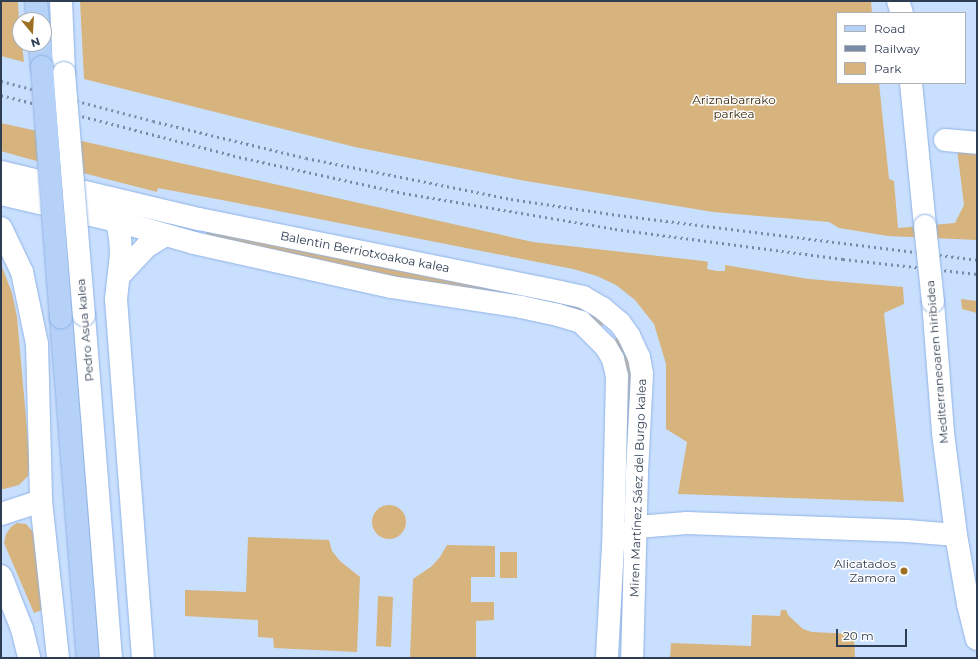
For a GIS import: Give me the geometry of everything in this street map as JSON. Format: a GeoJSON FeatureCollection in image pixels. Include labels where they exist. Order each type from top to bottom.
{"type":"FeatureCollection","features":[{"type":"Feature","properties":{"kind":"main road"},"geometry":{"type":"LineString","coordinates":[[36,1],[37,12]]}},
{"type":"Feature","properties":{"kind":"main road","name":"Pedro Asua kalea"},"geometry":{"type":"LineString","coordinates":[[41,52],[88,658]]}},
{"type":"Feature","properties":{"kind":"street","name":"Pedro Asua kalea"},"geometry":{"type":"LineString","coordinates":[[61,1],[64,73],[111,658]]}},
{"type":"Feature","properties":{"kind":"street"},"geometry":{"type":"LineString","coordinates":[[898,1],[902,12]]}},
{"type":"Feature","properties":{"kind":"street"},"geometry":{"type":"LineString","coordinates":[[901,1],[902,12]]}},
{"type":"Feature","properties":{"kind":"street","name":"Mediterraneoaren hiribidea"},"geometry":{"type":"LineString","coordinates":[[911,84],[943,433],[956,535],[968,604],[977,640]]}},
{"type":"Feature","properties":{"kind":"street"},"geometry":{"type":"LineString","coordinates":[[945,140],[977,143]]}},
{"type":"Feature","properties":{"kind":"street","name":"Balentin Berriotxoakoa kalea"},"geometry":{"type":"LineString","coordinates":[[1,172],[199,219],[583,297],[602,308],[620,323]]}},
{"type":"Feature","properties":{"kind":"street"},"geometry":{"type":"LineString","coordinates":[[1,194],[117,221],[165,235]]}},
{"type":"Feature","properties":{"kind":"street"},"geometry":{"type":"LineString","coordinates":[[103,197],[117,221],[121,254],[116,299],[143,658]]}},
{"type":"Feature","properties":{"kind":"street"},"geometry":{"type":"LineString","coordinates":[[1,228],[22,272],[37,344],[41,501],[58,658]]}},
{"type":"Feature","properties":{"kind":"street"},"geometry":{"type":"LineString","coordinates":[[119,276],[146,247],[165,235]]}},
{"type":"Feature","properties":{"kind":"street","name":"Miren Martínez Sáez del Burgo kalea"},"geometry":{"type":"LineString","coordinates":[[165,235],[391,287],[558,315],[581,322],[599,339],[613,359],[617,376],[613,546],[607,658]]}},
{"type":"Feature","properties":{"kind":"street","name":"Miren Martínez Sáez del Burgo kalea"},"geometry":{"type":"LineString","coordinates":[[620,323],[634,346],[642,374],[632,658]]}},
{"type":"Feature","properties":{"kind":"street"},"geometry":{"type":"LineString","coordinates":[[1,514],[41,501]]}},
{"type":"Feature","properties":{"kind":"street"},"geometry":{"type":"LineString","coordinates":[[613,546],[636,527],[687,523],[907,531],[956,535]]}},
{"type":"Feature","properties":{"kind":"street"},"geometry":{"type":"LineString","coordinates":[[1,576],[22,629],[29,658]]}},
{"type":"Feature","properties":{"kind":"green space"},"geometry":{"type":"Polygon","coordinates":[[[1,1],[18,1],[19,12],[12,12],[12,52],[23,52],[24,62],[1,56],[1,1]]]}},
{"type":"Feature","properties":{"kind":"green space","name":"Ariznabarrako parkea"},"geometry":{"type":"Polygon","coordinates":[[[80,1],[871,1],[872,12],[836,12],[836,84],[879,84],[889,179],[894,181],[898,228],[955,223],[964,205],[957,149],[977,151],[977,240],[888,236],[839,228],[829,222],[713,212],[520,180],[355,147],[84,79],[80,1]]]}},
{"type":"Feature","properties":{"kind":"green space"},"geometry":{"type":"Polygon","coordinates":[[[1,123],[533,242],[704,261],[708,262],[707,269],[717,271],[725,271],[725,265],[809,279],[903,287],[904,304],[884,313],[904,502],[678,494],[687,442],[666,429],[666,364],[654,324],[635,300],[616,285],[597,276],[573,269],[227,201],[158,188],[157,192],[1,151],[1,123]]]}},
{"type":"Feature","properties":{"kind":"green space"},"geometry":{"type":"Polygon","coordinates":[[[208,228],[564,299],[607,322],[601,326],[591,319],[394,281],[204,239],[208,228]]]}},
{"type":"Feature","properties":{"kind":"green space"},"geometry":{"type":"Polygon","coordinates":[[[1,264],[12,293],[17,317],[30,463],[28,476],[19,485],[4,489],[1,489],[1,264]]]}},
{"type":"Feature","properties":{"kind":"green space"},"geometry":{"type":"Polygon","coordinates":[[[961,299],[977,301],[977,313],[962,309],[961,299]]]}},
{"type":"Feature","properties":{"kind":"green space"},"geometry":{"type":"Polygon","coordinates":[[[619,336],[631,362],[631,464],[621,463],[613,341],[619,336]]]}},
{"type":"Feature","properties":{"kind":"green space"},"geometry":{"type":"Polygon","coordinates":[[[389,505],[395,506],[401,510],[405,516],[405,528],[401,534],[395,538],[389,539],[383,538],[377,534],[373,528],[372,522],[373,516],[377,510],[383,506],[389,505]]]}},
{"type":"Feature","properties":{"kind":"green space"},"geometry":{"type":"Polygon","coordinates":[[[17,523],[26,524],[35,534],[42,610],[34,613],[4,543],[6,534],[11,527],[17,523]]]}},
{"type":"Feature","properties":{"kind":"green space"},"geometry":{"type":"Polygon","coordinates":[[[248,537],[329,540],[332,551],[340,561],[360,577],[357,652],[274,648],[273,638],[258,637],[258,620],[185,616],[185,590],[246,592],[248,537]]]}},
{"type":"Feature","properties":{"kind":"green space"},"geometry":{"type":"Polygon","coordinates":[[[447,545],[495,546],[495,577],[471,577],[471,602],[494,602],[494,620],[476,621],[476,658],[410,658],[413,579],[432,566],[440,557],[447,545]]]}},
{"type":"Feature","properties":{"kind":"green space"},"geometry":{"type":"Polygon","coordinates":[[[500,552],[517,552],[517,578],[500,578],[500,552]]]}},
{"type":"Feature","properties":{"kind":"green space"},"geometry":{"type":"Polygon","coordinates":[[[378,596],[393,597],[391,647],[376,646],[378,596]]]}},
{"type":"Feature","properties":{"kind":"green space"},"geometry":{"type":"Polygon","coordinates":[[[781,610],[786,610],[788,615],[803,629],[812,632],[854,634],[855,658],[670,658],[671,643],[751,646],[752,615],[780,616],[781,610]]]}},
{"type":"Feature","properties":{"kind":"railway"},"geometry":{"type":"LineString","coordinates":[[1,81],[153,121],[306,158],[511,199],[618,215],[977,260]]}},
{"type":"Feature","properties":{"kind":"railway"},"geometry":{"type":"LineString","coordinates":[[1,95],[239,157],[403,193],[615,229],[843,259],[977,274]]}},
{"type":"Feature","properties":{"kind":"place","name":"Alicatados Zamora"},"geometry":{"type":"Point","coordinates":[904,571]}}]}
